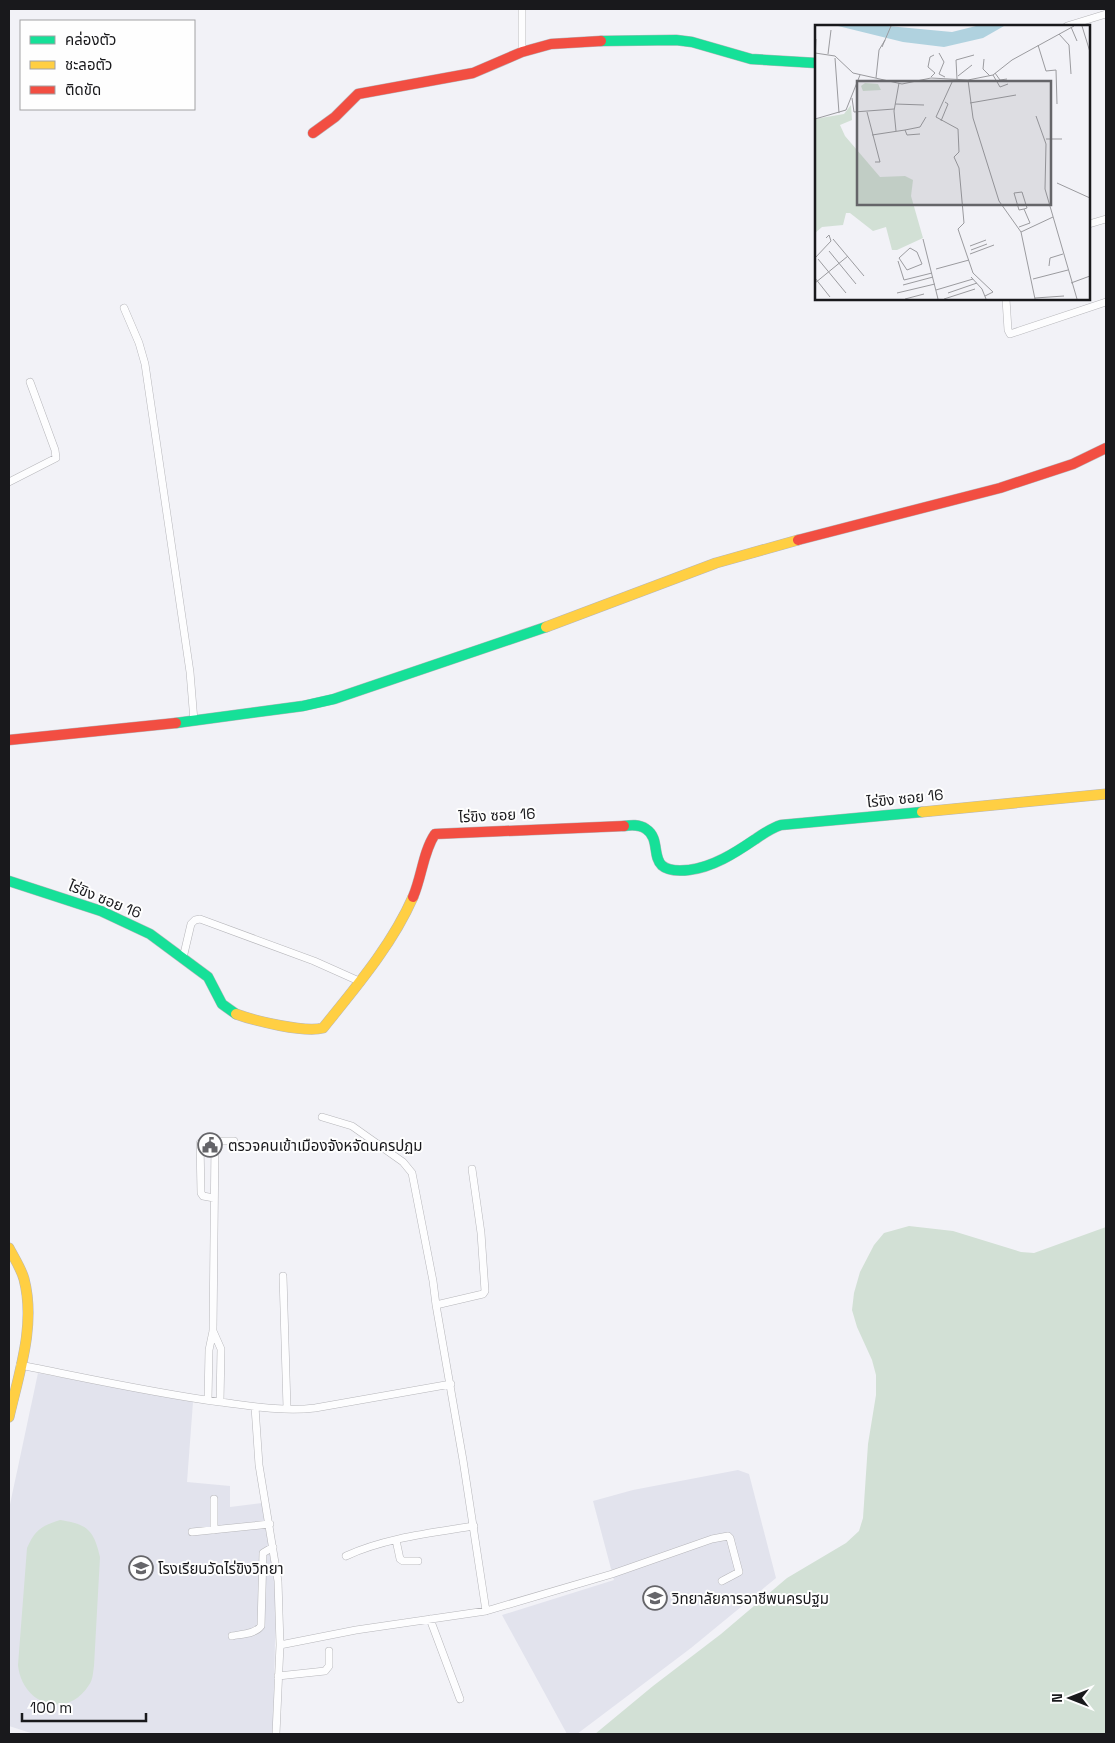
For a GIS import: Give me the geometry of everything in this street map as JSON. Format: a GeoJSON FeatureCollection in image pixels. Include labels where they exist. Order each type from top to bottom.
{"type":"FeatureCollection","features":[{"type":"Feature","properties":{"kind":"street"},"geometry":{"type":"LineString","coordinates":[[522,9],[522,52]]}},
{"type":"Feature","properties":{"kind":"street"},"geometry":{"type":"LineString","coordinates":[[1070,25],[1106,14]]}},
{"type":"Feature","properties":{"kind":"street"},"geometry":{"type":"LineString","coordinates":[[312,133],[334,117],[344,108],[348,101],[358,94],[473,73],[522,52],[566,41],[676,40],[692,42],[751,59],[815,63]]}},
{"type":"Feature","properties":{"kind":"street"},"geometry":{"type":"LineString","coordinates":[[1090,224],[1106,219]]}},
{"type":"Feature","properties":{"kind":"street"},"geometry":{"type":"LineString","coordinates":[[1006,300],[1008,332],[1010,334],[1106,302]]}},
{"type":"Feature","properties":{"kind":"street"},"geometry":{"type":"LineString","coordinates":[[124,308],[139,343],[145,364],[190,672],[194,721]]}},
{"type":"Feature","properties":{"kind":"street"},"geometry":{"type":"LineString","coordinates":[[9,482],[56,458],[55,450],[30,382]]}},
{"type":"Feature","properties":{"kind":"street"},"geometry":{"type":"LineString","coordinates":[[9,740],[194,721],[303,706],[334,699],[530,633],[716,562],[1008,485],[1073,464],[1106,448]]}},
{"type":"Feature","properties":{"kind":"street","name":"ไร่ขิง ซอย 16"},"geometry":{"type":"LineString","coordinates":[[9,881],[100,911],[150,934],[208,977],[221,1003],[233,1013],[252,1019],[315,1030],[323,1028],[361,982],[412,903],[429,843],[435,834],[645,826],[651,833],[657,860],[661,867],[684,870],[713,864],[732,854],[771,828],[781,825],[1106,794]]}},
{"type":"Feature","properties":{"kind":"street"},"geometry":{"type":"LineString","coordinates":[[183,958],[192,923],[195,920],[202,919],[361,982]]}},
{"type":"Feature","properties":{"kind":"street"},"geometry":{"type":"LineString","coordinates":[[322,1117],[352,1126],[403,1162],[412,1173],[451,1384],[486,1611]]}},
{"type":"Feature","properties":{"kind":"street"},"geometry":{"type":"LineString","coordinates":[[208,1400],[209,1350],[213,1331],[215,1141]]}},
{"type":"Feature","properties":{"kind":"street"},"geometry":{"type":"LineString","coordinates":[[214,1198],[203,1196],[201,1193],[200,1144],[203,1142],[234,1141]]}},
{"type":"Feature","properties":{"kind":"street"},"geometry":{"type":"LineString","coordinates":[[436,1305],[483,1294],[485,1291],[481,1233],[472,1169]]}},
{"type":"Feature","properties":{"kind":"street"},"geometry":{"type":"LineString","coordinates":[[9,1248],[24,1279],[29,1304],[27,1333],[9,1417]]}},
{"type":"Feature","properties":{"kind":"street"},"geometry":{"type":"LineString","coordinates":[[283,1276],[287,1408]]}},
{"type":"Feature","properties":{"kind":"street"},"geometry":{"type":"LineString","coordinates":[[213,1331],[221,1349],[220,1402]]}},
{"type":"Feature","properties":{"kind":"street"},"geometry":{"type":"LineString","coordinates":[[20,1365],[220,1402],[300,1410],[451,1384]]}},
{"type":"Feature","properties":{"kind":"street"},"geometry":{"type":"LineString","coordinates":[[255,1407],[259,1465],[278,1581],[280,1646],[276,1734]]}},
{"type":"Feature","properties":{"kind":"street"},"geometry":{"type":"LineString","coordinates":[[214,1499],[214,1530]]}},
{"type":"Feature","properties":{"kind":"street"},"geometry":{"type":"LineString","coordinates":[[192,1532],[270,1524]]}},
{"type":"Feature","properties":{"kind":"street"},"geometry":{"type":"LineString","coordinates":[[346,1556],[363,1548],[396,1540],[474,1526]]}},
{"type":"Feature","properties":{"kind":"street"},"geometry":{"type":"LineString","coordinates":[[280,1646],[356,1630],[486,1611],[612,1574],[712,1539],[728,1536],[739,1572],[722,1581]]}},
{"type":"Feature","properties":{"kind":"street"},"geometry":{"type":"LineString","coordinates":[[396,1540],[400,1559],[403,1561],[418,1561]]}},
{"type":"Feature","properties":{"kind":"street"},"geometry":{"type":"LineString","coordinates":[[232,1636],[254,1632],[260,1626],[263,1554],[273,1547]]}},
{"type":"Feature","properties":{"kind":"street"},"geometry":{"type":"LineString","coordinates":[[430,1619],[460,1699]]}},
{"type":"Feature","properties":{"kind":"street"},"geometry":{"type":"LineString","coordinates":[[278,1676],[325,1671],[329,1666],[330,1651]]}},
{"type":"Feature","properties":{"kind":"shaded area"},"geometry":{"type":"Polygon","coordinates":[[[909,1226],[953,1231],[1021,1252],[1034,1253],[1106,1227],[1106,1734],[595,1734],[653,1686],[721,1634],[787,1578],[846,1543],[859,1531],[863,1518],[868,1444],[876,1395],[876,1375],[852,1310],[854,1293],[860,1272],[874,1245],[884,1233],[909,1226]]]}},
{"type":"Feature","properties":{"kind":"shaded area","name":"โรงเรียนวัดไร่ขิงวิทยา"},"geometry":{"type":"Polygon","coordinates":[[[38,1373],[193,1402],[187,1482],[230,1486],[230,1507],[262,1503],[276,1594],[273,1734],[34,1734],[9,1726],[9,1509],[38,1373]]]}},
{"type":"Feature","properties":{"kind":"shaded area","name":"วิทยาลัยการอาชีพนครปฐม"},"geometry":{"type":"Polygon","coordinates":[[[738,1470],[749,1474],[776,1578],[691,1648],[577,1734],[567,1734],[502,1615],[614,1580],[593,1501],[633,1490],[738,1470]]]}},
{"type":"Feature","properties":{"kind":"shaded area"},"geometry":{"type":"Polygon","coordinates":[[[60,1520],[83,1526],[88,1530],[95,1540],[100,1557],[92,1678],[80,1696],[58,1705],[36,1698],[28,1690],[21,1679],[18,1665],[27,1548],[39,1530],[48,1524],[60,1520]]]}},
{"type":"Feature","properties":{"kind":"traffic: fast"},"geometry":{"type":"LineString","coordinates":[[601,41],[676,40],[692,42],[751,59],[815,63]]}},
{"type":"Feature","properties":{"kind":"traffic: fast"},"geometry":{"type":"LineString","coordinates":[[176,723],[303,706],[334,699],[546,627]]}},
{"type":"Feature","properties":{"kind":"traffic: fast"},"geometry":{"type":"LineString","coordinates":[[624,826],[641,826],[652,835],[657,856],[665,868],[689,870],[707,866],[723,859],[767,831],[781,825],[922,812]]}},
{"type":"Feature","properties":{"kind":"traffic: fast"},"geometry":{"type":"LineString","coordinates":[[9,881],[101,911],[150,934],[208,977],[222,1004],[236,1014]]}},
{"type":"Feature","properties":{"kind":"traffic: slow"},"geometry":{"type":"LineString","coordinates":[[546,627],[716,563],[798,540]]}},
{"type":"Feature","properties":{"kind":"traffic: slow"},"geometry":{"type":"LineString","coordinates":[[922,812],[1106,794]]}},
{"type":"Feature","properties":{"kind":"traffic: slow"},"geometry":{"type":"LineString","coordinates":[[236,1014],[293,1028],[323,1028],[384,949],[413,897]]}},
{"type":"Feature","properties":{"kind":"traffic: slow"},"geometry":{"type":"LineString","coordinates":[[9,1248],[24,1279],[28,1314],[25,1349],[9,1417]]}},
{"type":"Feature","properties":{"kind":"traffic: jam"},"geometry":{"type":"LineString","coordinates":[[313,133],[335,117],[358,94],[473,73],[522,52],[551,44],[601,41]]}},
{"type":"Feature","properties":{"kind":"traffic: jam"},"geometry":{"type":"LineString","coordinates":[[798,540],[1000,488],[1073,464],[1106,448]]}},
{"type":"Feature","properties":{"kind":"traffic: jam"},"geometry":{"type":"LineString","coordinates":[[9,740],[176,723]]}},
{"type":"Feature","properties":{"kind":"traffic: jam"},"geometry":{"type":"LineString","coordinates":[[413,897],[425,856],[435,834],[624,826]]}},
{"type":"Feature","properties":{"kind":"place","name":"ตรวจคนเข้าเมืองจังหจัดนครปฏม"},"geometry":{"type":"Point","coordinates":[210,1145]}},
{"type":"Feature","properties":{"kind":"place","name":"โรงเรียนวัดไร่ขิงวิทยา"},"geometry":{"type":"Point","coordinates":[141,1568]}},
{"type":"Feature","properties":{"kind":"place","name":"วิทยาลัยการอาชีพนครปฐม"},"geometry":{"type":"Point","coordinates":[655,1598]}}]}
